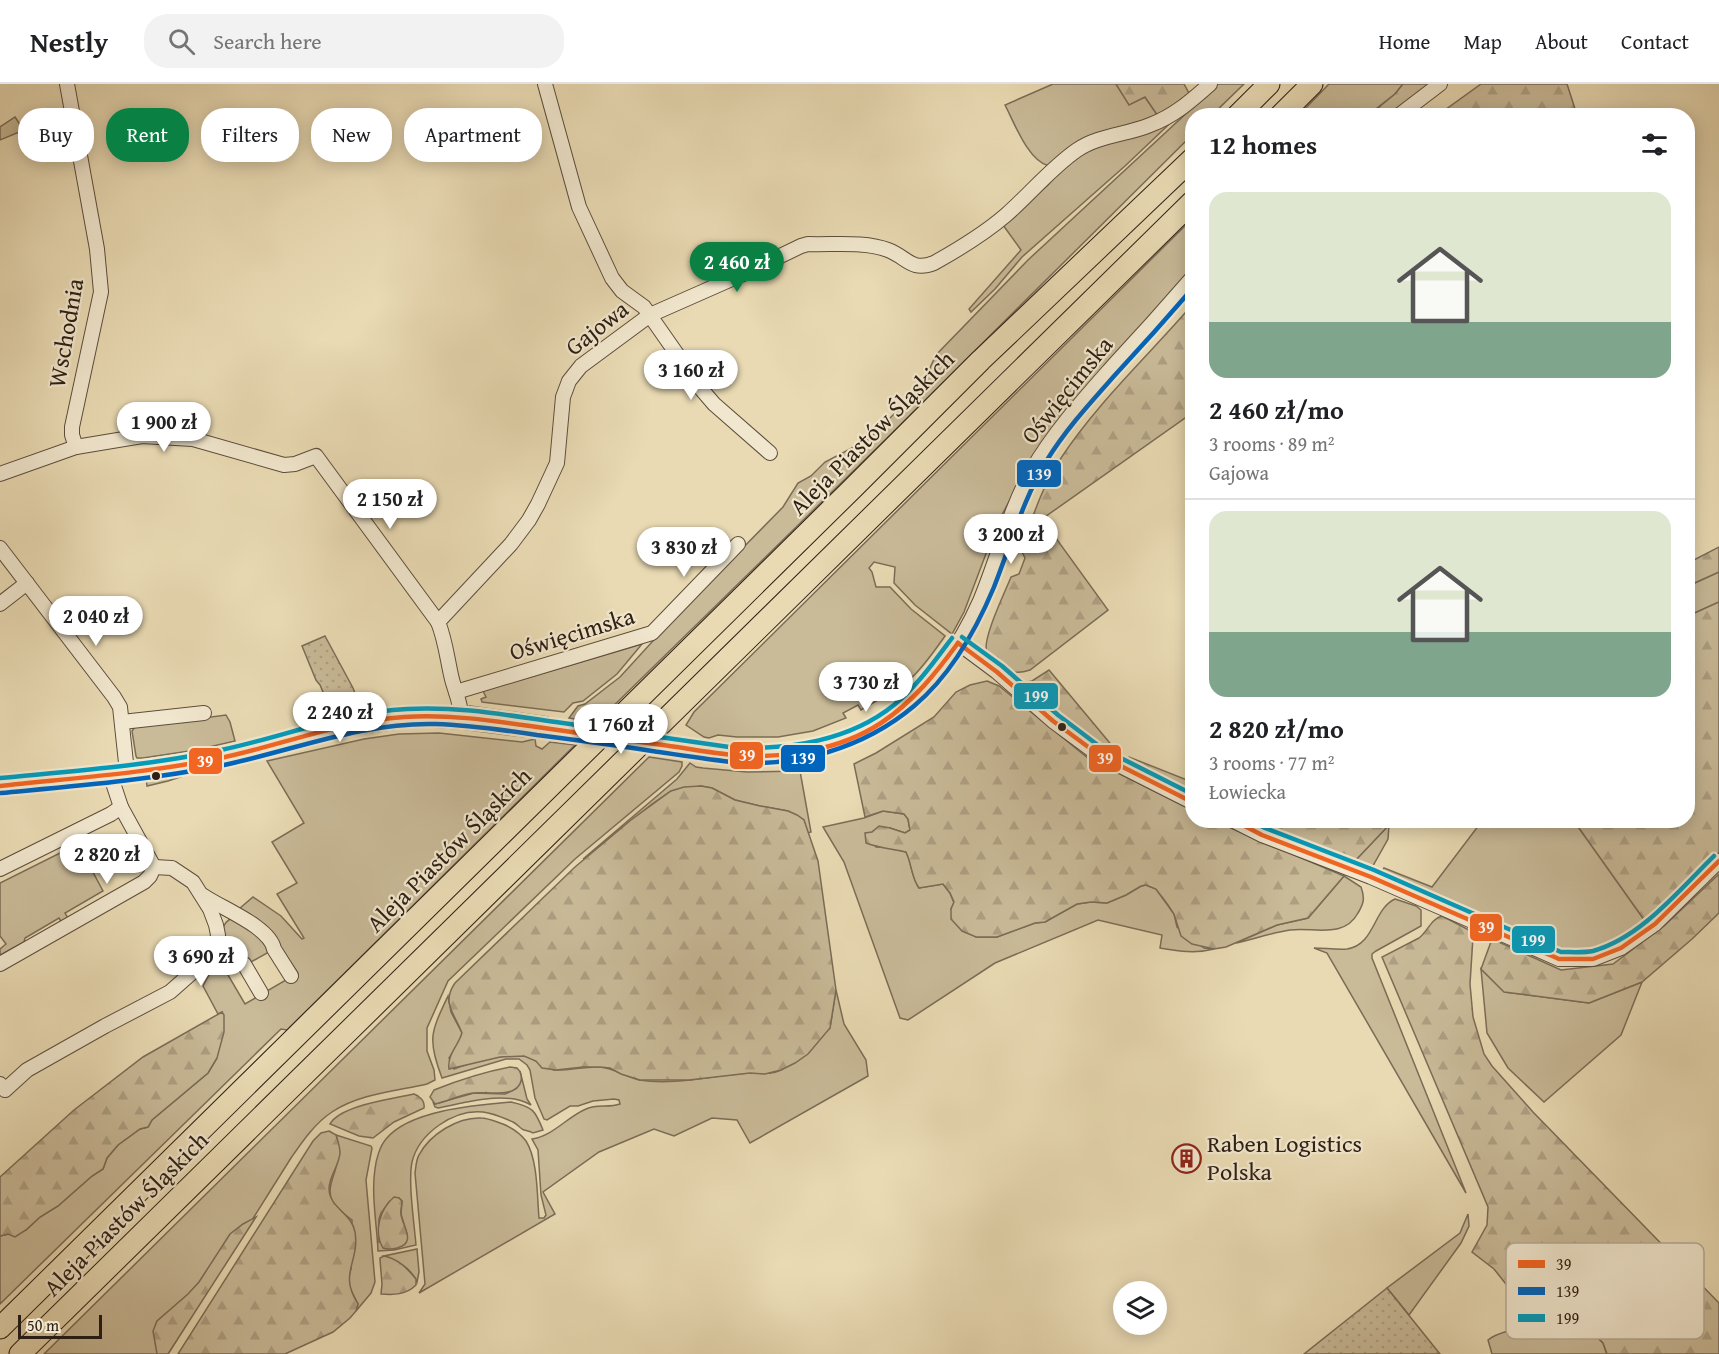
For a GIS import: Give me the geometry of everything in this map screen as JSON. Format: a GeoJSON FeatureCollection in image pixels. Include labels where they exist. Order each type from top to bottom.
{"type":"FeatureCollection","features":[{"type":"Feature","properties":{"kind":"highway"},"geometry":{"type":"LineString","coordinates":[[1245,108],[1269,84]]}},
{"type":"Feature","properties":{"kind":"highway"},"geometry":{"type":"LineString","coordinates":[[1288,108],[1312,84]]}},
{"type":"Feature","properties":{"kind":"highway","name":"Aleja Piastów Śląskich"},"geometry":{"type":"LineString","coordinates":[[0,1328],[981,360],[1185,166]]}},
{"type":"Feature","properties":{"kind":"highway","name":"Aleja Piastów Śląskich"},"geometry":{"type":"LineString","coordinates":[[20,1354],[1185,209]]}},
{"type":"Feature","properties":{"kind":"street","name":"Wschodnia"},"geometry":{"type":"LineString","coordinates":[[67,84],[97,249],[101,292],[72,427],[76,447]]}},
{"type":"Feature","properties":{"kind":"street"},"geometry":{"type":"LineString","coordinates":[[545,84],[579,207],[612,278],[619,287],[644,307],[702,390],[725,415],[770,453]]}},
{"type":"Feature","properties":{"kind":"street","name":"Gajowa"},"geometry":{"type":"LineString","coordinates":[[438,622],[511,544],[538,504],[557,463],[563,397],[569,381],[581,366],[650,315],[808,244],[876,246],[898,254],[914,266],[925,267],[992,226],[1078,149],[1098,139],[1150,125],[1169,116],[1190,102],[1210,84]]}},
{"type":"Feature","properties":{"kind":"street"},"geometry":{"type":"LineString","coordinates":[[1408,108],[1440,84]]}},
{"type":"Feature","properties":{"kind":"street","name":"Oświęcimska"},"geometry":{"type":"LineString","coordinates":[[0,786],[128,772],[220,758],[338,727],[376,719],[417,716],[461,717],[735,755],[762,756],[815,749],[841,742],[875,727],[896,713],[938,671],[958,643],[979,603],[1018,498],[1041,456],[1077,406],[1185,286]]}},
{"type":"Feature","properties":{"kind":"street"},"geometry":{"type":"LineString","coordinates":[[0,474],[76,447],[142,436],[193,439],[284,465],[305,462],[316,456],[438,622],[461,706],[461,717]]}},
{"type":"Feature","properties":{"kind":"street","name":"Oświęcimska"},"geometry":{"type":"LineString","coordinates":[[456,692],[652,633],[738,544]]}},
{"type":"Feature","properties":{"kind":"street"},"geometry":{"type":"LineString","coordinates":[[0,548],[120,707],[128,772]]}},
{"type":"Feature","properties":{"kind":"street"},"geometry":{"type":"LineString","coordinates":[[0,604],[27,583]]}},
{"type":"Feature","properties":{"kind":"street"},"geometry":{"type":"LineString","coordinates":[[958,643],[997,672],[1053,721],[1099,755],[1185,798]]}},
{"type":"Feature","properties":{"kind":"street"},"geometry":{"type":"LineString","coordinates":[[122,722],[204,712]]}},
{"type":"Feature","properties":{"kind":"street"},"geometry":{"type":"LineString","coordinates":[[110,774],[121,807],[154,867]]}},
{"type":"Feature","properties":{"kind":"street"},"geometry":{"type":"LineString","coordinates":[[0,869],[121,807]]}},
{"type":"Feature","properties":{"kind":"street"},"geometry":{"type":"LineString","coordinates":[[1248,828],[1559,959],[1593,958],[1621,948],[1655,924],[1719,861]]}},
{"type":"Feature","properties":{"kind":"street"},"geometry":{"type":"LineString","coordinates":[[2,1090],[27,1070],[170,992],[204,962],[216,948],[218,935],[216,925],[210,909],[193,882],[172,868],[154,867]]}},
{"type":"Feature","properties":{"kind":"street"},"geometry":{"type":"LineString","coordinates":[[0,964],[144,882],[154,867]]}},
{"type":"Feature","properties":{"kind":"street"},"geometry":{"type":"LineString","coordinates":[[202,895],[259,929],[273,944],[291,976]]}},
{"type":"Feature","properties":{"kind":"street"},"geometry":{"type":"LineString","coordinates":[[216,948],[222,956],[244,964],[261,993]]}},
{"type":"Feature","properties":{"kind":"green space"},"geometry":{"type":"Polygon","coordinates":[[[1053,84],[1116,84],[1129,104],[1145,97],[1158,116],[1049,166],[1041,163],[1028,149],[1005,105],[1053,84]]]}},
{"type":"Feature","properties":{"kind":"green space"},"geometry":{"type":"Polygon","coordinates":[[[1116,84],[1184,84],[1191,97],[1158,116],[1145,97],[1129,105],[1116,84]]]}},
{"type":"Feature","properties":{"kind":"green space"},"geometry":{"type":"Polygon","coordinates":[[[1218,84],[1244,84],[1219,108],[1192,108],[1218,84]]]}},
{"type":"Feature","properties":{"kind":"green space"},"geometry":{"type":"Polygon","coordinates":[[[1329,84],[1403,84],[1395,94],[1377,108],[1306,108],[1329,84]]]}},
{"type":"Feature","properties":{"kind":"green space"},"geometry":{"type":"Polygon","coordinates":[[[1403,84],[1430,84],[1398,108],[1378,108],[1403,84]]]}},
{"type":"Feature","properties":{"kind":"green space"},"geometry":{"type":"Polygon","coordinates":[[[1481,84],[1567,84],[1575,108],[1448,108],[1481,84]]]}},
{"type":"Feature","properties":{"kind":"green space"},"geometry":{"type":"Polygon","coordinates":[[[1182,112],[1022,257],[995,289],[971,312],[969,309],[1021,250],[1003,225],[1048,185],[1068,162],[1092,146],[1182,112]]]}},
{"type":"Feature","properties":{"kind":"green space"},"geometry":{"type":"Polygon","coordinates":[[[1185,115],[1185,142],[885,440],[596,723],[569,718],[578,706],[585,704],[620,677],[673,619],[783,507],[798,483],[811,476],[825,462],[869,439],[921,387],[936,355],[1028,260],[1185,115]]]}},
{"type":"Feature","properties":{"kind":"green space"},"geometry":{"type":"Polygon","coordinates":[[[15,117],[18,122],[18,132],[0,140],[0,127],[15,117]]]}},
{"type":"Feature","properties":{"kind":"green space"},"geometry":{"type":"Polygon","coordinates":[[[1185,226],[1185,279],[1084,390],[1034,456],[998,522],[964,612],[952,634],[915,605],[894,583],[895,567],[874,562],[869,568],[876,587],[890,587],[911,609],[945,636],[909,680],[861,710],[858,705],[843,713],[846,718],[813,731],[778,737],[718,735],[704,737],[686,725],[694,712],[1185,226]]]}},
{"type":"Feature","properties":{"kind":"green space"},"geometry":{"type":"Polygon","coordinates":[[[1185,313],[1185,418],[1042,519],[1108,610],[1030,670],[1015,672],[1008,670],[988,654],[986,646],[995,615],[1011,577],[1019,574],[1025,558],[1021,550],[1038,503],[1061,458],[1124,380],[1185,313]]]}},
{"type":"Feature","properties":{"kind":"green space"},"geometry":{"type":"Polygon","coordinates":[[[1719,547],[1719,572],[1695,583],[1695,559],[1719,547]]]}},
{"type":"Feature","properties":{"kind":"green space"},"geometry":{"type":"Polygon","coordinates":[[[1719,572],[1719,602],[1695,613],[1695,583],[1719,572]]]}},
{"type":"Feature","properties":{"kind":"green space"},"geometry":{"type":"Polygon","coordinates":[[[1719,602],[1719,852],[1645,921],[1579,828],[1695,828],[1695,613],[1719,602]]]}},
{"type":"Feature","properties":{"kind":"green space"},"geometry":{"type":"Polygon","coordinates":[[[325,636],[359,704],[332,713],[302,646],[325,636]]]}},
{"type":"Feature","properties":{"kind":"green space"},"geometry":{"type":"Polygon","coordinates":[[[642,644],[617,674],[583,701],[573,703],[564,712],[482,702],[481,699],[486,697],[483,691],[642,644]]]}},
{"type":"Feature","properties":{"kind":"green space"},"geometry":{"type":"Polygon","coordinates":[[[1049,670],[1124,760],[1129,757],[1185,779],[1185,794],[1098,751],[1022,687],[1022,683],[1032,681],[1049,670]]]}},
{"type":"Feature","properties":{"kind":"green space"},"geometry":{"type":"Polygon","coordinates":[[[987,681],[999,686],[1088,758],[1185,806],[1185,828],[1231,828],[1344,876],[1308,918],[1277,925],[1226,947],[1214,949],[1192,944],[1181,936],[1174,914],[1168,905],[1156,889],[1146,885],[1107,903],[1077,904],[1045,922],[1035,923],[997,937],[976,937],[962,931],[951,919],[954,902],[943,884],[919,888],[906,852],[866,843],[865,833],[872,832],[879,826],[905,833],[910,830],[908,819],[904,814],[883,811],[865,817],[854,764],[934,717],[956,692],[970,685],[987,681]]]}},
{"type":"Feature","properties":{"kind":"green space"},"geometry":{"type":"Polygon","coordinates":[[[470,706],[548,717],[554,723],[475,712],[470,706]]]}},
{"type":"Feature","properties":{"kind":"green space"},"geometry":{"type":"Polygon","coordinates":[[[226,715],[235,741],[196,750],[143,758],[136,756],[132,731],[135,727],[226,715]]]}},
{"type":"Feature","properties":{"kind":"green space"},"geometry":{"type":"Polygon","coordinates":[[[430,721],[535,733],[524,737],[461,729],[405,728],[355,735],[283,752],[279,750],[354,730],[430,721]]]}},
{"type":"Feature","properties":{"kind":"green space"},"geometry":{"type":"Polygon","coordinates":[[[439,733],[522,742],[535,739],[536,746],[542,749],[550,742],[575,745],[287,1030],[281,1029],[0,1304],[0,1236],[26,1230],[40,1217],[58,1206],[103,1169],[107,1158],[118,1145],[140,1129],[148,1127],[152,1120],[208,1073],[217,1058],[222,1012],[218,1014],[203,986],[215,964],[222,960],[238,969],[228,975],[245,1004],[298,973],[278,944],[239,909],[253,897],[281,916],[302,939],[304,938],[277,894],[297,883],[272,842],[304,823],[267,761],[364,739],[399,734],[439,733]]]}},
{"type":"Feature","properties":{"kind":"green space"},"geometry":{"type":"Polygon","coordinates":[[[649,757],[682,762],[682,766],[679,772],[575,859],[448,981],[427,1028],[427,1051],[435,1080],[427,1084],[354,1101],[332,1112],[314,1127],[291,1158],[168,1354],[44,1354],[649,757]]]}},
{"type":"Feature","properties":{"kind":"green space"},"geometry":{"type":"Polygon","coordinates":[[[690,763],[696,767],[747,772],[800,771],[811,832],[807,833],[804,820],[788,811],[735,800],[712,788],[701,786],[671,791],[583,859],[677,779],[690,763]]]}},
{"type":"Feature","properties":{"kind":"green space"},"geometry":{"type":"Polygon","coordinates":[[[191,770],[192,773],[147,786],[146,777],[191,770]]]}},
{"type":"Feature","properties":{"kind":"green space"},"geometry":{"type":"Polygon","coordinates":[[[684,787],[712,788],[735,800],[788,811],[804,820],[818,861],[836,990],[830,1028],[808,1054],[781,1070],[765,1074],[750,1073],[689,1080],[640,1080],[610,1068],[600,1067],[556,1070],[542,1068],[536,1061],[524,1056],[500,1057],[449,1069],[451,1055],[462,1033],[449,1003],[451,990],[455,983],[575,867],[631,820],[671,791],[684,787]]]}},
{"type":"Feature","properties":{"kind":"green space"},"geometry":{"type":"Polygon","coordinates":[[[883,811],[904,814],[908,819],[910,830],[905,833],[879,827],[872,832],[876,847],[906,852],[919,888],[943,884],[954,903],[951,909],[976,937],[997,937],[1035,923],[1045,922],[1077,904],[1107,903],[1146,885],[1156,889],[1174,914],[1177,927],[1204,948],[1214,949],[1193,952],[1160,948],[1162,935],[1098,920],[995,963],[908,1020],[900,1018],[844,862],[823,827],[864,818],[883,811]]]}},
{"type":"Feature","properties":{"kind":"green space"},"geometry":{"type":"Polygon","coordinates":[[[1258,828],[1386,828],[1352,864],[1258,828]]]}},
{"type":"Feature","properties":{"kind":"green space"},"geometry":{"type":"Polygon","coordinates":[[[1386,828],[1389,828],[1388,839],[1370,871],[1352,864],[1386,828]]]}},
{"type":"Feature","properties":{"kind":"green space"},"geometry":{"type":"Polygon","coordinates":[[[1477,828],[1579,828],[1645,921],[1597,950],[1557,953],[1429,893],[1380,875],[1384,868],[1432,887],[1477,828]]]}},
{"type":"Feature","properties":{"kind":"green space"},"geometry":{"type":"Polygon","coordinates":[[[78,844],[103,891],[65,913],[69,920],[62,923],[59,918],[0,955],[0,949],[6,944],[0,936],[0,883],[78,844]]]}},
{"type":"Feature","properties":{"kind":"green space"},"geometry":{"type":"Polygon","coordinates":[[[1719,874],[1719,913],[1642,982],[1589,1003],[1504,992],[1481,969],[1492,939],[1561,970],[1613,964],[1664,926],[1719,874]]]}},
{"type":"Feature","properties":{"kind":"green space"},"geometry":{"type":"Polygon","coordinates":[[[1344,876],[1361,887],[1363,897],[1358,913],[1345,926],[1328,930],[1290,930],[1236,943],[1277,925],[1308,918],[1344,876]]]}},
{"type":"Feature","properties":{"kind":"green space"},"geometry":{"type":"Polygon","coordinates":[[[1395,899],[1421,910],[1421,926],[1376,951],[1372,954],[1372,958],[1466,1193],[1327,953],[1314,948],[1347,949],[1356,946],[1369,934],[1382,910],[1395,899]]]}},
{"type":"Feature","properties":{"kind":"green space"},"geometry":{"type":"Polygon","coordinates":[[[1442,916],[1469,930],[1473,937],[1470,984],[1473,1017],[1484,1054],[1492,1066],[1533,1112],[1661,1243],[1506,1243],[1506,1284],[1494,1269],[1472,1252],[1487,1225],[1488,1207],[1382,957],[1419,938],[1435,920],[1442,916]]]}},
{"type":"Feature","properties":{"kind":"green space"},"geometry":{"type":"Polygon","coordinates":[[[233,918],[266,942],[269,952],[247,962],[233,958],[223,949],[224,926],[233,918]]]}},
{"type":"Feature","properties":{"kind":"green space"},"geometry":{"type":"Polygon","coordinates":[[[1481,969],[1505,992],[1589,1003],[1642,982],[1621,1035],[1544,1102],[1508,1068],[1487,1033],[1481,969]]]}},
{"type":"Feature","properties":{"kind":"green space"},"geometry":{"type":"Polygon","coordinates":[[[836,990],[844,1024],[866,1060],[868,1076],[750,1143],[737,1120],[712,1118],[674,1136],[654,1129],[599,1152],[543,1192],[555,1214],[419,1293],[425,1284],[415,1173],[418,1157],[430,1140],[445,1128],[472,1118],[489,1119],[516,1131],[526,1141],[533,1158],[539,1218],[544,1218],[546,1215],[541,1195],[538,1150],[532,1139],[547,1134],[586,1109],[620,1104],[619,1100],[614,1099],[593,1101],[570,1106],[547,1120],[544,1119],[535,1098],[530,1070],[519,1059],[506,1059],[442,1078],[434,1054],[433,1036],[448,996],[451,1012],[462,1033],[460,1041],[449,1058],[454,1069],[490,1059],[518,1055],[529,1057],[554,1070],[600,1067],[639,1080],[666,1082],[781,1070],[830,1028],[836,990]]]}},
{"type":"Feature","properties":{"kind":"green space"},"geometry":{"type":"Polygon","coordinates":[[[222,1012],[224,1032],[217,1058],[208,1073],[152,1120],[148,1127],[140,1129],[118,1145],[107,1158],[103,1169],[58,1206],[15,1237],[8,1234],[0,1236],[0,1177],[74,1110],[143,1057],[222,1012]]]}},
{"type":"Feature","properties":{"kind":"green space"},"geometry":{"type":"Polygon","coordinates":[[[510,1067],[517,1068],[521,1075],[521,1081],[514,1090],[500,1093],[473,1093],[435,1104],[430,1097],[434,1090],[443,1086],[510,1067]]]}},
{"type":"Feature","properties":{"kind":"green space"},"geometry":{"type":"Polygon","coordinates":[[[520,1071],[527,1099],[531,1105],[510,1098],[485,1099],[438,1108],[433,1102],[435,1104],[474,1093],[505,1094],[512,1091],[521,1081],[520,1071]]]}},
{"type":"Feature","properties":{"kind":"green space"},"geometry":{"type":"Polygon","coordinates":[[[414,1094],[422,1099],[424,1108],[394,1122],[373,1138],[359,1136],[330,1124],[336,1117],[356,1107],[414,1094]]]}},
{"type":"Feature","properties":{"kind":"green space"},"geometry":{"type":"Polygon","coordinates":[[[511,1102],[532,1110],[543,1130],[533,1133],[506,1119],[483,1112],[461,1114],[439,1125],[422,1142],[412,1162],[411,1191],[416,1245],[378,1251],[374,1179],[377,1157],[386,1139],[410,1121],[426,1115],[462,1107],[511,1102]],[[399,1198],[390,1201],[381,1213],[379,1242],[407,1234],[401,1214],[402,1201],[399,1198]]]}},
{"type":"Feature","properties":{"kind":"green space"},"geometry":{"type":"Polygon","coordinates":[[[329,1131],[336,1135],[340,1153],[329,1184],[330,1196],[350,1220],[355,1232],[356,1242],[350,1284],[358,1304],[356,1311],[333,1332],[285,1354],[178,1354],[313,1141],[321,1133],[329,1131]]]}},
{"type":"Feature","properties":{"kind":"green space"},"geometry":{"type":"Polygon","coordinates":[[[336,1135],[372,1148],[366,1180],[375,1282],[371,1293],[356,1311],[358,1304],[348,1279],[351,1269],[352,1220],[337,1208],[330,1191],[338,1156],[336,1135]]]}},
{"type":"Feature","properties":{"kind":"green space"},"geometry":{"type":"Polygon","coordinates":[[[394,1197],[402,1201],[402,1220],[408,1239],[403,1246],[386,1249],[380,1242],[378,1228],[385,1208],[394,1197]]]}},
{"type":"Feature","properties":{"kind":"green space"},"geometry":{"type":"Polygon","coordinates":[[[1468,1214],[1469,1226],[1461,1243],[1409,1315],[1387,1288],[1460,1233],[1468,1214]]]}},
{"type":"Feature","properties":{"kind":"green space"},"geometry":{"type":"Polygon","coordinates":[[[256,1217],[168,1354],[157,1354],[153,1331],[157,1321],[199,1282],[230,1234],[256,1217]]]}},
{"type":"Feature","properties":{"kind":"green space"},"geometry":{"type":"Polygon","coordinates":[[[417,1249],[419,1272],[417,1282],[404,1266],[384,1256],[417,1249]]]}},
{"type":"Feature","properties":{"kind":"green space"},"geometry":{"type":"Polygon","coordinates":[[[384,1256],[394,1259],[406,1268],[416,1279],[416,1285],[400,1294],[381,1294],[380,1258],[384,1256]]]}},
{"type":"Feature","properties":{"kind":"green space"},"geometry":{"type":"Polygon","coordinates":[[[1387,1288],[1440,1354],[1304,1354],[1387,1288]]]}},
{"type":"Feature","properties":{"kind":"green space"},"geometry":{"type":"Polygon","coordinates":[[[1704,1288],[1719,1303],[1719,1354],[1607,1354],[1599,1339],[1704,1339],[1704,1288]]]}},
{"type":"Feature","properties":{"kind":"green space"},"geometry":{"type":"Polygon","coordinates":[[[1506,1331],[1506,1339],[1599,1339],[1607,1354],[1492,1354],[1488,1340],[1506,1331]]]}},
{"type":"Feature","properties":{"kind":"transit line","name":"139"},"geometry":{"type":"LineString","coordinates":[[1,793],[169,775],[250,759],[355,732],[409,725],[436,724],[487,728],[731,762],[780,762],[828,752],[851,744],[894,721],[914,706],[950,667],[987,603],[1024,506],[1047,460],[1062,437],[1088,406],[1185,297]]}},
{"type":"Feature","properties":{"kind":"transit line","name":"199"},"geometry":{"type":"LineString","coordinates":[[962,637],[1002,666],[1058,715],[1103,749],[1185,790]]}},
{"type":"Feature","properties":{"kind":"transit line","name":"199"},"geometry":{"type":"LineString","coordinates":[[0,778],[194,756],[360,715],[426,708],[481,712],[736,748],[778,747],[839,735],[877,717],[910,690],[952,638]]}},
{"type":"Feature","properties":{"kind":"transit line","name":"39"},"geometry":{"type":"LineString","coordinates":[[958,643],[997,672],[1053,721],[1099,755],[1185,798]]}},
{"type":"Feature","properties":{"kind":"transit line","name":"39"},"geometry":{"type":"LineString","coordinates":[[0,786],[166,768],[244,753],[357,723],[420,716],[499,722],[725,754],[754,756],[792,754],[848,740],[893,715],[923,686],[958,643]]}},
{"type":"Feature","properties":{"kind":"transit line","name":"39"},"geometry":{"type":"LineString","coordinates":[[1248,828],[1371,877],[1559,959],[1593,959],[1621,948],[1655,924],[1719,861]]}},
{"type":"Feature","properties":{"kind":"transit line","name":"199"},"geometry":{"type":"LineString","coordinates":[[1265,828],[1374,870],[1561,952],[1593,951],[1611,945],[1627,935],[1659,911],[1714,856]]}},
{"type":"Feature","properties":{"kind":"place","name":"Raben Logistics Polska"},"geometry":{"type":"Point","coordinates":[1186,1158]}}]}
